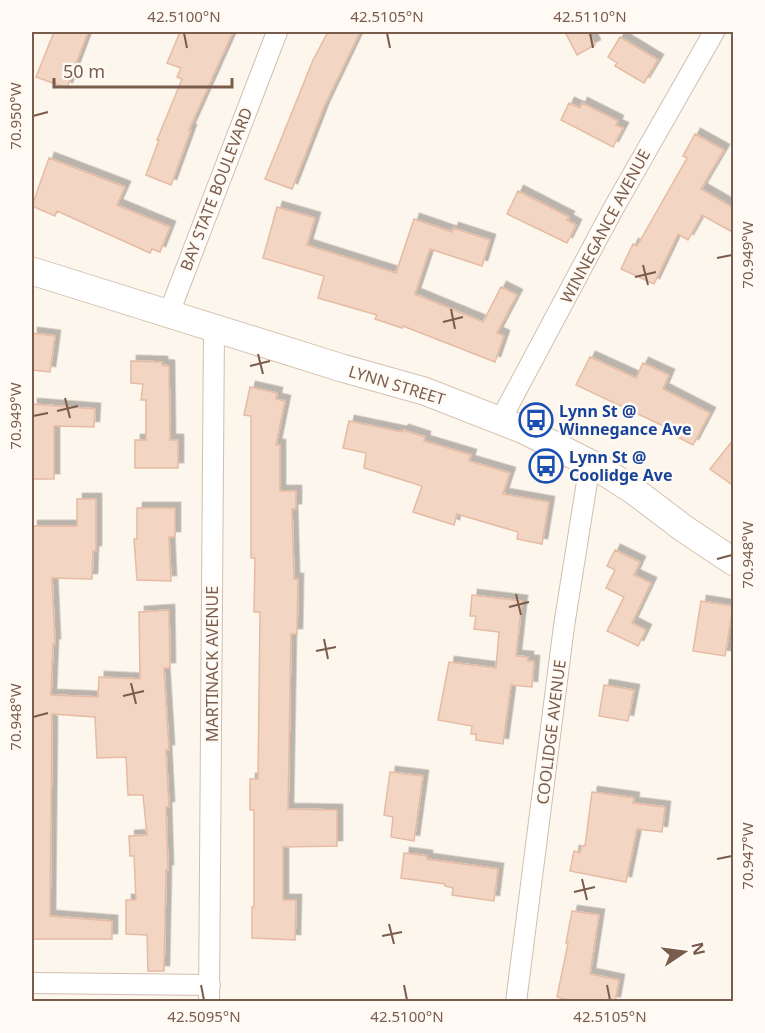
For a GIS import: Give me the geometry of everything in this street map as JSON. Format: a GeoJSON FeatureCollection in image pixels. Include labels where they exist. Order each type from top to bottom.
{"type":"FeatureCollection","features":[{"type":"Feature","properties":{"kind":"main road","name":"LYNN STREET"},"geometry":{"type":"LineString","coordinates":[[32,271],[342,368],[424,391],[524,430],[590,463],[633,490],[683,528],[734,562]]}},
{"type":"Feature","properties":{"kind":"street","name":"BAY STATE BOULEVARD"},"geometry":{"type":"LineString","coordinates":[[168,313],[277,32]]}},
{"type":"Feature","properties":{"kind":"street","name":"WINNEGANCE AVENUE"},"geometry":{"type":"LineString","coordinates":[[500,421],[617,202],[714,32]]}},
{"type":"Feature","properties":{"kind":"street","name":"MARTINACK AVENUE"},"geometry":{"type":"LineString","coordinates":[[209,993],[214,327]]}},
{"type":"Feature","properties":{"kind":"street","name":"COOLIDGE AVENUE"},"geometry":{"type":"LineString","coordinates":[[516,1002],[564,626],[590,463]]}},
{"type":"Feature","properties":{"kind":"street"},"geometry":{"type":"LineString","coordinates":[[32,983],[209,993]]}},
{"type":"Feature","properties":{"kind":"building"},"geometry":{"type":"Polygon","coordinates":[[[54,32],[88,32],[67,88],[36,77],[54,32]]]}},
{"type":"Feature","properties":{"kind":"building"},"geometry":{"type":"Polygon","coordinates":[[[180,32],[233,32],[189,130],[191,130],[171,185],[146,175],[159,140],[157,140],[182,79],[177,77],[181,68],[167,63],[180,32]]]}},
{"type":"Feature","properties":{"kind":"building"},"geometry":{"type":"Polygon","coordinates":[[[328,32],[360,32],[324,107],[292,189],[265,179],[313,60],[328,32]]]}},
{"type":"Feature","properties":{"kind":"building"},"geometry":{"type":"Polygon","coordinates":[[[565,32],[588,32],[595,45],[577,55],[565,32]]]}},
{"type":"Feature","properties":{"kind":"building"},"geometry":{"type":"Polygon","coordinates":[[[620,37],[658,60],[644,83],[615,66],[617,63],[608,57],[620,37]]]}},
{"type":"Feature","properties":{"kind":"building"},"geometry":{"type":"Polygon","coordinates":[[[569,103],[580,108],[582,103],[618,121],[616,125],[623,128],[613,147],[561,120],[569,103]]]}},
{"type":"Feature","properties":{"kind":"building"},"geometry":{"type":"Polygon","coordinates":[[[695,134],[724,150],[701,189],[734,208],[734,233],[702,215],[688,240],[678,234],[654,284],[621,269],[633,244],[637,246],[687,158],[683,156],[695,134]]]}},
{"type":"Feature","properties":{"kind":"building"},"geometry":{"type":"Polygon","coordinates":[[[49,158],[125,187],[117,205],[170,227],[160,252],[152,249],[150,253],[57,211],[55,216],[32,206],[49,158]]]}},
{"type":"Feature","properties":{"kind":"building"},"geometry":{"type":"Polygon","coordinates":[[[518,191],[569,217],[567,220],[576,225],[567,243],[507,214],[518,191]]]}},
{"type":"Feature","properties":{"kind":"building"},"geometry":{"type":"Polygon","coordinates":[[[277,207],[315,218],[307,245],[396,273],[414,219],[452,232],[453,228],[490,240],[482,266],[430,249],[415,294],[483,322],[501,287],[517,295],[497,333],[504,336],[495,362],[403,326],[402,328],[375,319],[377,315],[318,298],[324,276],[263,258],[277,207]]]}},
{"type":"Feature","properties":{"kind":"building"},"geometry":{"type":"Polygon","coordinates":[[[32,333],[55,336],[50,372],[32,370],[32,333]]]}},
{"type":"Feature","properties":{"kind":"building"},"geometry":{"type":"Polygon","coordinates":[[[590,357],[636,378],[643,363],[669,375],[663,389],[710,413],[693,445],[668,432],[670,429],[576,385],[590,357]]]}},
{"type":"Feature","properties":{"kind":"building"},"geometry":{"type":"Polygon","coordinates":[[[131,361],[162,362],[162,365],[169,366],[170,440],[178,440],[178,468],[135,468],[135,440],[146,440],[146,400],[141,400],[143,384],[131,383],[131,361]]]}},
{"type":"Feature","properties":{"kind":"building"},"geometry":{"type":"Polygon","coordinates":[[[250,387],[277,393],[276,399],[285,401],[276,445],[280,445],[280,491],[296,491],[296,509],[292,509],[294,579],[298,579],[297,634],[291,634],[288,809],[337,810],[337,846],[283,847],[283,900],[296,900],[295,940],[252,938],[254,810],[250,810],[250,779],[258,779],[260,612],[254,612],[255,558],[251,558],[251,416],[244,415],[250,387]]]}},
{"type":"Feature","properties":{"kind":"building"},"geometry":{"type":"Polygon","coordinates":[[[32,404],[95,409],[94,427],[54,426],[54,479],[32,479],[32,404]]]}},
{"type":"Feature","properties":{"kind":"building"},"geometry":{"type":"Polygon","coordinates":[[[349,421],[402,432],[403,430],[425,437],[424,441],[471,455],[469,461],[510,473],[503,494],[549,502],[542,544],[517,539],[518,532],[457,514],[454,525],[413,512],[422,486],[364,468],[366,453],[343,448],[349,421]]]}},
{"type":"Feature","properties":{"kind":"building"},"geometry":{"type":"Polygon","coordinates":[[[734,439],[734,486],[710,469],[734,439]]]}},
{"type":"Feature","properties":{"kind":"building"},"geometry":{"type":"Polygon","coordinates":[[[77,499],[96,499],[96,551],[93,551],[92,579],[52,578],[55,644],[53,644],[51,695],[98,697],[99,677],[140,679],[139,612],[169,610],[170,668],[164,668],[169,750],[166,750],[169,807],[166,807],[168,870],[166,870],[164,971],[148,971],[147,935],[126,934],[126,900],[136,900],[134,856],[130,856],[129,836],[147,835],[143,795],[128,795],[126,757],[97,758],[95,717],[52,714],[50,916],[112,921],[112,939],[32,939],[32,526],[77,526],[77,499]]]}},
{"type":"Feature","properties":{"kind":"building"},"geometry":{"type":"Polygon","coordinates":[[[137,508],[175,508],[175,537],[169,537],[171,581],[137,580],[134,539],[137,539],[137,508]]]}},
{"type":"Feature","properties":{"kind":"building"},"geometry":{"type":"Polygon","coordinates":[[[615,550],[640,562],[634,575],[651,583],[632,623],[646,630],[638,646],[607,631],[624,597],[606,588],[615,570],[607,566],[615,550]]]}},
{"type":"Feature","properties":{"kind":"building"},"geometry":{"type":"Polygon","coordinates":[[[472,595],[522,601],[516,656],[528,657],[528,661],[534,661],[532,687],[511,685],[503,744],[476,740],[476,734],[471,734],[472,726],[438,720],[449,662],[496,668],[499,632],[474,629],[476,616],[470,616],[472,595]]]}},
{"type":"Feature","properties":{"kind":"building"},"geometry":{"type":"Polygon","coordinates":[[[701,601],[733,606],[725,656],[693,651],[701,601]]]}},
{"type":"Feature","properties":{"kind":"building"},"geometry":{"type":"Polygon","coordinates":[[[604,685],[634,690],[628,721],[599,716],[604,685]]]}},
{"type":"Feature","properties":{"kind":"building"},"geometry":{"type":"Polygon","coordinates":[[[390,772],[423,776],[414,841],[391,837],[393,817],[384,815],[390,772]]]}},
{"type":"Feature","properties":{"kind":"building"},"geometry":{"type":"Polygon","coordinates":[[[592,792],[634,798],[633,803],[665,807],[662,832],[637,829],[626,882],[570,871],[574,851],[580,853],[582,846],[585,846],[592,792]]]}},
{"type":"Feature","properties":{"kind":"building"},"geometry":{"type":"Polygon","coordinates":[[[404,853],[427,856],[427,859],[498,869],[494,901],[452,895],[453,888],[445,884],[401,878],[404,853]]]}},
{"type":"Feature","properties":{"kind":"building"},"geometry":{"type":"Polygon","coordinates":[[[572,911],[599,915],[590,974],[619,980],[615,1002],[577,1002],[557,997],[572,911]]]}},
{"type":"Feature","properties":{"kind":"place","name":"Lynn St @ Winnegance Ave"},"geometry":{"type":"Point","coordinates":[536,420]}},
{"type":"Feature","properties":{"kind":"place","name":"Lynn St @ Coolidge Ave"},"geometry":{"type":"Point","coordinates":[546,466]}}]}
